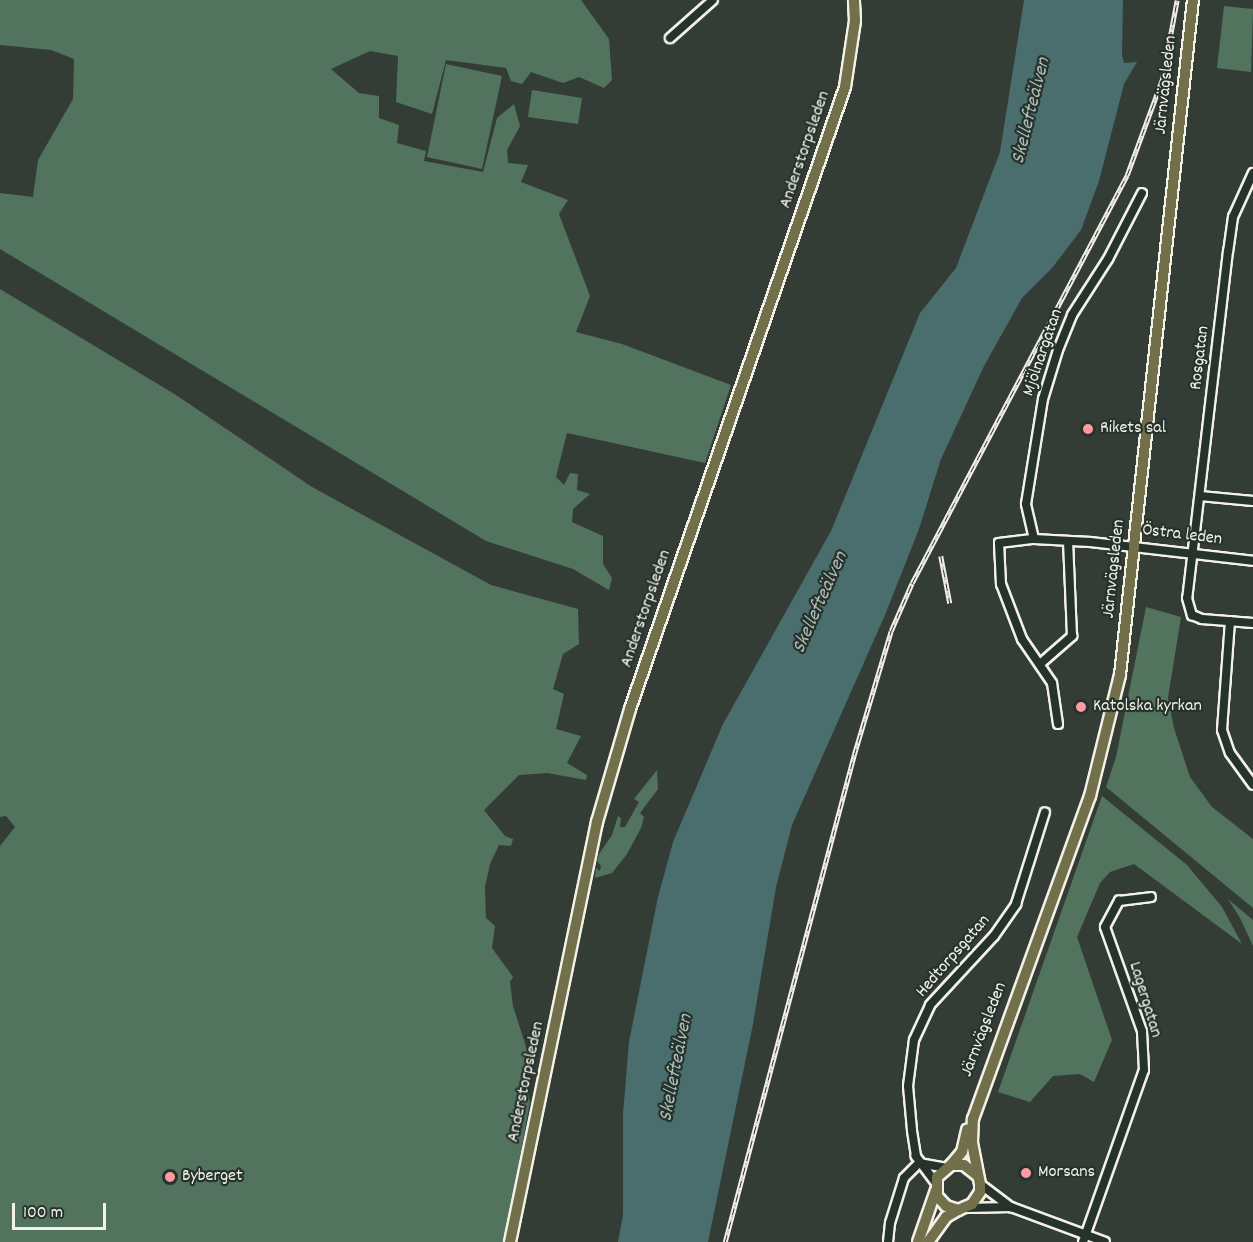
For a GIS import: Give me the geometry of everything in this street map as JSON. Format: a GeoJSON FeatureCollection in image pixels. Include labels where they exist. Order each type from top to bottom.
{"type":"FeatureCollection","features":[{"type":"Feature","properties":{"kind":"main road","name":"Anderstorpsleden"},"geometry":{"type":"LineString","coordinates":[[510,1242],[597,822],[630,709],[845,87],[855,21],[854,0]]}},
{"type":"Feature","properties":{"kind":"main road","name":"Järnvägsleden"},"geometry":{"type":"LineString","coordinates":[[948,1166],[962,1152],[1090,796],[1099,768],[1119,675],[1193,0]]}},
{"type":"Feature","properties":{"kind":"main road","name":"Järnvägsleden"},"geometry":{"type":"LineString","coordinates":[[973,1119],[972,1143],[979,1180]]}},
{"type":"Feature","properties":{"kind":"main road"},"geometry":{"type":"LineString","coordinates":[[918,1242],[936,1187],[948,1166],[964,1165],[979,1180],[977,1199],[946,1217],[928,1242]]}},
{"type":"Feature","properties":{"kind":"main road"},"geometry":{"type":"LineString","coordinates":[[936,1187],[946,1206],[962,1209]]}},
{"type":"Feature","properties":{"kind":"street"},"geometry":{"type":"LineString","coordinates":[[670,38],[713,0]]}},
{"type":"Feature","properties":{"kind":"street","name":"Rosgatan"},"geometry":{"type":"LineString","coordinates":[[1230,621],[1202,619],[1188,609],[1192,551],[1227,251],[1233,217],[1253,173]]}},
{"type":"Feature","properties":{"kind":"street","name":"Mjölnargatan"},"geometry":{"type":"LineString","coordinates":[[1034,539],[1026,504],[1043,399],[1052,370],[1072,315],[1108,259],[1142,193]]}},
{"type":"Feature","properties":{"kind":"street"},"geometry":{"type":"LineString","coordinates":[[1200,496],[1253,501]]}},
{"type":"Feature","properties":{"kind":"street","name":"Östra leden"},"geometry":{"type":"LineString","coordinates":[[1040,664],[1022,639],[1005,595],[998,571],[999,543],[1034,539],[1134,545],[1253,561]]}},
{"type":"Feature","properties":{"kind":"street"},"geometry":{"type":"LineString","coordinates":[[1058,724],[1056,696],[1040,664],[1072,636],[1068,541]]}},
{"type":"Feature","properties":{"kind":"street"},"geometry":{"type":"LineString","coordinates":[[1253,623],[1230,621],[1222,730],[1230,753],[1253,785]]}},
{"type":"Feature","properties":{"kind":"street","name":"Hedtorpsgatan"},"geometry":{"type":"LineString","coordinates":[[920,1163],[908,1086],[919,1025],[930,1005],[994,936],[1016,904],[1045,812]]}},
{"type":"Feature","properties":{"kind":"street","name":"Lagergatan"},"geometry":{"type":"LineString","coordinates":[[1084,1238],[1144,1070],[1142,1031],[1105,927],[1119,901],[1151,897]]}},
{"type":"Feature","properties":{"kind":"street"},"geometry":{"type":"LineString","coordinates":[[888,1242],[890,1222],[904,1178],[920,1163],[948,1166]]}},
{"type":"Feature","properties":{"kind":"street"},"geometry":{"type":"LineString","coordinates":[[920,1163],[936,1187]]}},
{"type":"Feature","properties":{"kind":"street"},"geometry":{"type":"LineString","coordinates":[[979,1180],[1011,1207],[1084,1238],[1105,1242]]}},
{"type":"Feature","properties":{"kind":"street"},"geometry":{"type":"LineString","coordinates":[[962,1209],[1011,1207]]}},
{"type":"Feature","properties":{"kind":"green space"},"geometry":{"type":"Polygon","coordinates":[[[0,0],[581,0],[609,39],[612,80],[604,88],[579,77],[563,83],[531,72],[522,84],[511,81],[506,68],[446,60],[432,114],[396,102],[398,56],[370,51],[331,69],[359,93],[379,96],[379,118],[399,125],[397,143],[426,151],[424,161],[483,172],[497,118],[514,104],[520,126],[507,150],[508,163],[528,165],[521,182],[568,200],[559,214],[590,296],[576,332],[622,344],[731,385],[705,463],[567,433],[556,477],[564,485],[570,473],[578,474],[577,490],[590,494],[573,509],[572,522],[603,536],[603,564],[612,578],[609,590],[573,569],[486,541],[0,249],[0,193],[33,197],[38,160],[73,99],[74,59],[51,50],[0,45],[0,0]]]}},
{"type":"Feature","properties":{"kind":"green space"},"geometry":{"type":"Polygon","coordinates":[[[1224,6],[1253,9],[1251,72],[1217,68],[1224,6]]]}},
{"type":"Feature","properties":{"kind":"green space"},"geometry":{"type":"Polygon","coordinates":[[[446,64],[502,76],[482,169],[427,157],[446,64]]]}},
{"type":"Feature","properties":{"kind":"green space"},"geometry":{"type":"Polygon","coordinates":[[[532,90],[582,98],[578,124],[528,117],[532,90]]]}},
{"type":"Feature","properties":{"kind":"green space"},"geometry":{"type":"Polygon","coordinates":[[[0,289],[176,395],[312,487],[491,585],[578,609],[579,644],[563,654],[553,689],[564,694],[556,729],[581,736],[567,763],[587,775],[586,780],[547,773],[519,775],[484,810],[505,836],[513,839],[511,846],[499,845],[490,864],[485,887],[486,918],[495,926],[492,948],[513,977],[510,982],[513,1006],[528,1053],[524,1078],[530,1101],[505,1242],[0,1242],[0,846],[15,827],[6,816],[0,817],[0,289]]]}},
{"type":"Feature","properties":{"kind":"green space"},"geometry":{"type":"Polygon","coordinates":[[[1146,607],[1181,617],[1168,698],[1174,728],[1190,777],[1212,807],[1253,839],[1253,908],[1106,787],[1116,757],[1146,607]]]}},
{"type":"Feature","properties":{"kind":"green space"},"geometry":{"type":"Polygon","coordinates":[[[657,770],[658,789],[640,813],[644,817],[641,828],[627,854],[612,873],[595,878],[596,868],[600,871],[601,866],[597,861],[599,854],[612,835],[618,816],[621,818],[620,827],[625,827],[639,802],[634,799],[657,770]]]}},
{"type":"Feature","properties":{"kind":"green space"},"geometry":{"type":"Polygon","coordinates":[[[1102,796],[1187,865],[1222,907],[1242,944],[1134,864],[1110,872],[1100,883],[1077,937],[1112,1040],[1094,1082],[1080,1074],[1053,1076],[1030,1102],[998,1092],[1102,796]]]}},
{"type":"Feature","properties":{"kind":"green space"},"geometry":{"type":"Polygon","coordinates":[[[1228,899],[1253,920],[1253,946],[1240,918],[1228,899]]]}},
{"type":"Feature","properties":{"kind":"water","name":"Skellefteälven"},"geometry":{"type":"Polygon","coordinates":[[[1024,0],[1123,0],[1122,55],[1124,63],[1137,62],[1124,84],[1099,181],[1081,230],[1052,268],[1022,298],[984,366],[941,459],[919,529],[885,615],[792,825],[776,887],[753,1024],[708,1242],[618,1242],[623,1215],[623,1114],[629,1042],[658,897],[673,842],[723,724],[831,531],[920,313],[956,268],[1000,152],[1024,0]]]}},
{"type":"Feature","properties":{"kind":"railway"},"geometry":{"type":"LineString","coordinates":[[725,1242],[854,755],[891,631],[912,583],[1127,175],[1162,80],[1177,0]]}},
{"type":"Feature","properties":{"kind":"railway"},"geometry":{"type":"LineString","coordinates":[[941,556],[950,603]]}},
{"type":"Feature","properties":{"kind":"place","name":"Rikets sal"},"geometry":{"type":"Point","coordinates":[1088,429]}},
{"type":"Feature","properties":{"kind":"place","name":"Katolska kyrkan"},"geometry":{"type":"Point","coordinates":[1081,707]}},
{"type":"Feature","properties":{"kind":"place","name":"Morsans"},"geometry":{"type":"Point","coordinates":[1026,1173]}},
{"type":"Feature","properties":{"kind":"place","name":"Byberget"},"geometry":{"type":"Point","coordinates":[170,1177]}}]}
